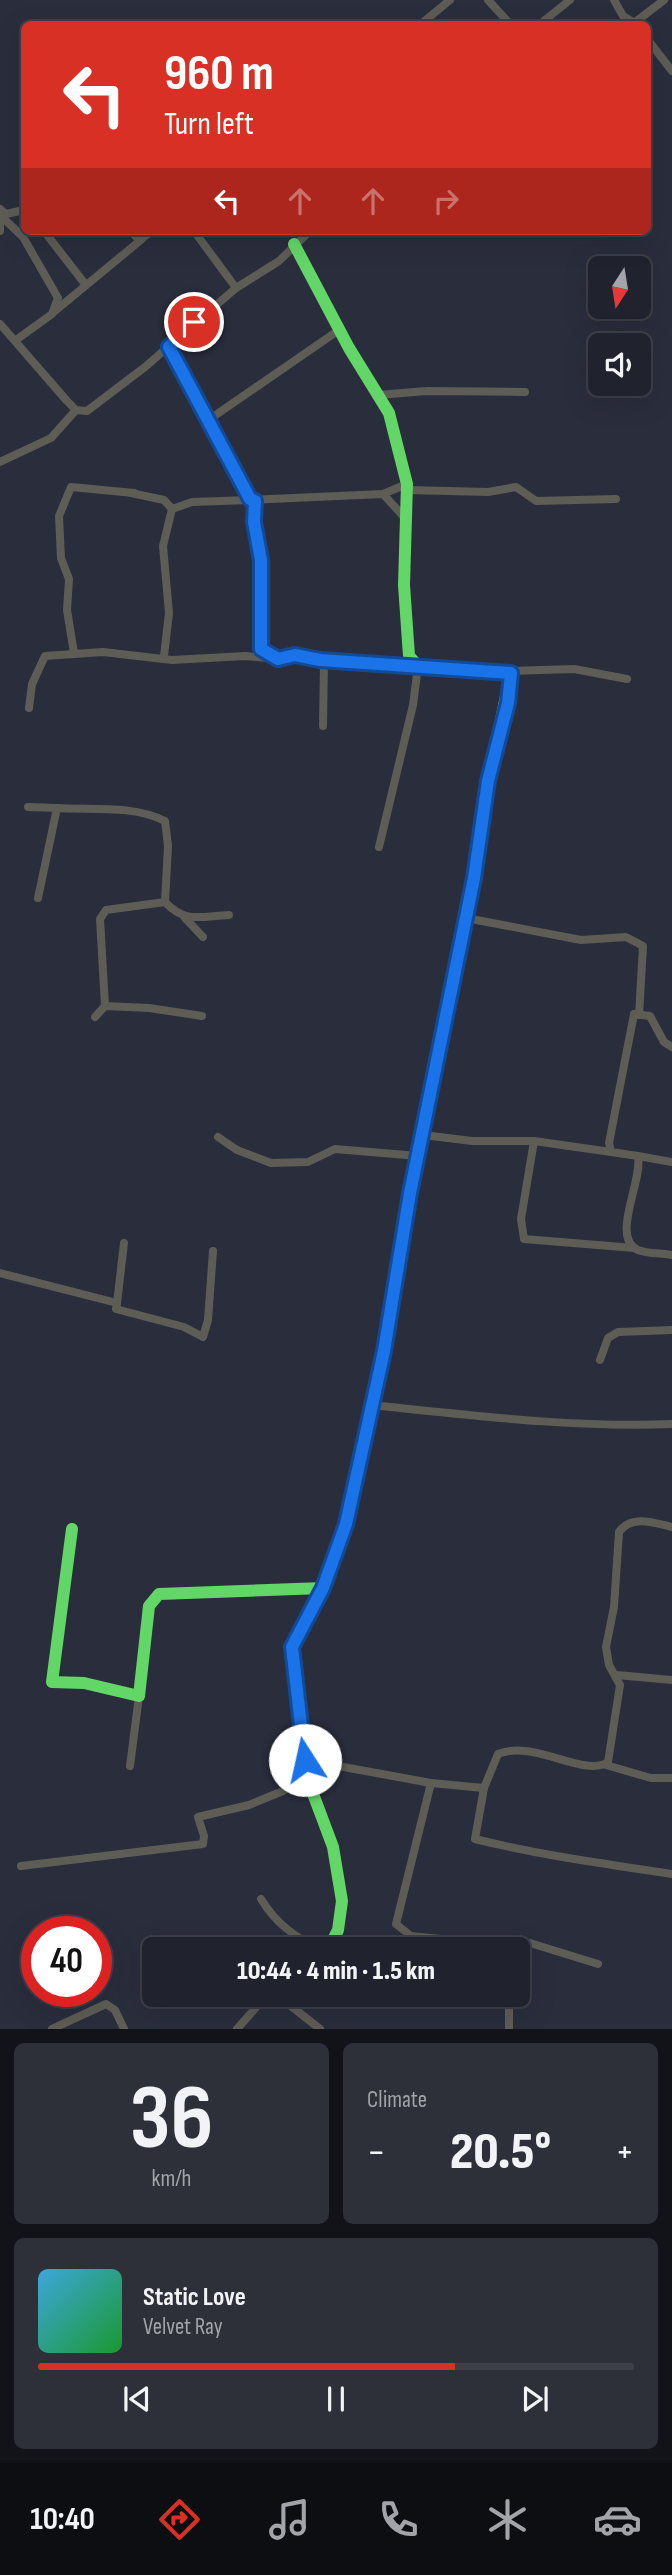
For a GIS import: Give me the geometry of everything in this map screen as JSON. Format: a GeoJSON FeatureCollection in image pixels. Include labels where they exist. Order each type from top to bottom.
{"type":"FeatureCollection","features":[{"type":"Feature","properties":{"kind":"street"},"geometry":{"type":"LineString","coordinates":[[425,21],[450,0]]}},
{"type":"Feature","properties":{"kind":"street"},"geometry":{"type":"LineString","coordinates":[[488,0],[507,21]]}},
{"type":"Feature","properties":{"kind":"street"},"geometry":{"type":"LineString","coordinates":[[544,21],[570,0]]}},
{"type":"Feature","properties":{"kind":"street"},"geometry":{"type":"LineString","coordinates":[[614,0],[622,16],[630,21]]}},
{"type":"Feature","properties":{"kind":"street"},"geometry":{"type":"LineString","coordinates":[[639,21],[664,0]]}},
{"type":"Feature","properties":{"kind":"street"},"geometry":{"type":"LineString","coordinates":[[651,44],[672,71]]}},
{"type":"Feature","properties":{"kind":"street"},"geometry":{"type":"LineString","coordinates":[[0,209],[6,214],[21,211]]}},
{"type":"Feature","properties":{"kind":"street"},"geometry":{"type":"LineString","coordinates":[[0,216],[0,232]]}},
{"type":"Feature","properties":{"kind":"street"},"geometry":{"type":"LineString","coordinates":[[0,216],[23,237],[54,287],[58,298],[53,313]]}},
{"type":"Feature","properties":{"kind":"street"},"geometry":{"type":"LineString","coordinates":[[47,235],[85,284]]}},
{"type":"Feature","properties":{"kind":"street"},"geometry":{"type":"LineString","coordinates":[[136,235],[142,239]]}},
{"type":"Feature","properties":{"kind":"street"},"geometry":{"type":"LineString","coordinates":[[16,340],[148,235]]}},
{"type":"Feature","properties":{"kind":"street"},"geometry":{"type":"LineString","coordinates":[[197,235],[236,288]]}},
{"type":"Feature","properties":{"kind":"street"},"geometry":{"type":"LineString","coordinates":[[0,324],[76,410],[87,411],[169,347],[236,288],[279,261],[305,235]]}},
{"type":"Feature","properties":{"kind":"street"},"geometry":{"type":"LineString","coordinates":[[295,244],[339,330],[389,413],[407,486],[404,585],[409,656],[417,665],[413,705],[379,847]]}},
{"type":"Feature","properties":{"kind":"street"},"geometry":{"type":"LineString","coordinates":[[207,421],[339,330]]}},
{"type":"Feature","properties":{"kind":"street"},"geometry":{"type":"LineString","coordinates":[[169,347],[207,421],[253,500],[261,560],[261,649],[278,659]]}},
{"type":"Feature","properties":{"kind":"street"},"geometry":{"type":"LineString","coordinates":[[378,395],[427,391],[525,392]]}},
{"type":"Feature","properties":{"kind":"street"},"geometry":{"type":"LineString","coordinates":[[0,462],[51,438],[76,410]]}},
{"type":"Feature","properties":{"kind":"street"},"geometry":{"type":"LineString","coordinates":[[172,509],[192,502],[383,494],[407,486],[488,492],[516,487],[536,501],[616,499]]}},
{"type":"Feature","properties":{"kind":"street"},"geometry":{"type":"LineString","coordinates":[[74,653],[67,610],[69,579],[61,558],[59,516],[71,487],[131,493],[164,500],[172,509]]}},
{"type":"Feature","properties":{"kind":"street"},"geometry":{"type":"LineString","coordinates":[[383,494],[406,519]]}},
{"type":"Feature","properties":{"kind":"street"},"geometry":{"type":"LineString","coordinates":[[164,656],[169,613],[163,546],[172,509]]}},
{"type":"Feature","properties":{"kind":"street"},"geometry":{"type":"LineString","coordinates":[[29,708],[32,684],[45,656],[74,653],[164,656],[172,660],[245,656],[278,659],[295,655],[324,661],[505,671],[574,669],[627,679]]}},
{"type":"Feature","properties":{"kind":"street"},"geometry":{"type":"LineString","coordinates":[[323,726],[324,661]]}},
{"type":"Feature","properties":{"kind":"street"},"geometry":{"type":"LineString","coordinates":[[334,1937],[342,1901],[333,1847],[306,1766],[292,1647],[323,1588],[346,1524],[388,1325],[418,1157],[466,918],[488,781],[508,703],[511,673],[505,671]]}},
{"type":"Feature","properties":{"kind":"street"},"geometry":{"type":"LineString","coordinates":[[28,807],[110,808],[155,815],[165,821],[168,846],[165,902],[203,937]]}},
{"type":"Feature","properties":{"kind":"street"},"geometry":{"type":"LineString","coordinates":[[38,898],[57,808]]}},
{"type":"Feature","properties":{"kind":"street"},"geometry":{"type":"LineString","coordinates":[[95,1017],[105,1006],[100,919],[106,910],[117,907],[165,902]]}},
{"type":"Feature","properties":{"kind":"street"},"geometry":{"type":"LineString","coordinates":[[185,918],[229,915]]}},
{"type":"Feature","properties":{"kind":"street"},"geometry":{"type":"LineString","coordinates":[[466,918],[581,940],[626,937],[643,946],[639,1015]]}},
{"type":"Feature","properties":{"kind":"street"},"geometry":{"type":"LineString","coordinates":[[105,1006],[149,1008],[202,1016]]}},
{"type":"Feature","properties":{"kind":"street"},"geometry":{"type":"LineString","coordinates":[[611,1152],[609,1143],[634,1014],[650,1016],[664,1042],[672,1046]]}},
{"type":"Feature","properties":{"kind":"street"},"geometry":{"type":"LineString","coordinates":[[423,1135],[472,1141],[534,1141],[672,1162]]}},
{"type":"Feature","properties":{"kind":"street"},"geometry":{"type":"LineString","coordinates":[[218,1137],[237,1150],[271,1163],[309,1162],[335,1149],[418,1157]]}},
{"type":"Feature","properties":{"kind":"street"},"geometry":{"type":"LineString","coordinates":[[534,1141],[521,1219],[524,1239],[634,1248]]}},
{"type":"Feature","properties":{"kind":"street"},"geometry":{"type":"LineString","coordinates":[[638,1156],[640,1169],[625,1233],[634,1248],[640,1252],[672,1255]]}},
{"type":"Feature","properties":{"kind":"street"},"geometry":{"type":"LineString","coordinates":[[124,1243],[116,1309],[184,1327],[203,1337],[208,1320],[213,1251]]}},
{"type":"Feature","properties":{"kind":"street"},"geometry":{"type":"LineString","coordinates":[[0,1273],[117,1303]]}},
{"type":"Feature","properties":{"kind":"street"},"geometry":{"type":"LineString","coordinates":[[600,1360],[608,1338],[618,1332],[672,1330]]}},
{"type":"Feature","properties":{"kind":"street"},"geometry":{"type":"LineString","coordinates":[[370,1405],[537,1421],[636,1427],[672,1424]]}},
{"type":"Feature","properties":{"kind":"street"},"geometry":{"type":"LineString","coordinates":[[606,1765],[616,1727],[620,1685],[618,1675],[609,1665],[606,1647],[614,1607],[619,1532],[632,1522],[672,1527]]}},
{"type":"Feature","properties":{"kind":"street"},"geometry":{"type":"LineString","coordinates":[[72,1529],[52,1682],[84,1683],[139,1696]]}},
{"type":"Feature","properties":{"kind":"street"},"geometry":{"type":"LineString","coordinates":[[130,1766],[149,1606],[159,1594],[209,1590],[255,1592],[323,1588]]}},
{"type":"Feature","properties":{"kind":"street"},"geometry":{"type":"LineString","coordinates":[[618,1675],[672,1680]]}},
{"type":"Feature","properties":{"kind":"street"},"geometry":{"type":"LineString","coordinates":[[672,1777],[651,1778],[606,1765],[576,1763],[524,1749],[507,1751],[498,1754],[484,1788],[475,1839],[506,1844],[530,1853],[672,1874]]}},
{"type":"Feature","properties":{"kind":"street"},"geometry":{"type":"LineString","coordinates":[[306,1766],[484,1788]]}},
{"type":"Feature","properties":{"kind":"street"},"geometry":{"type":"LineString","coordinates":[[21,1866],[202,1844],[204,1836],[198,1817],[249,1805],[283,1791],[306,1766]]}},
{"type":"Feature","properties":{"kind":"street"},"geometry":{"type":"LineString","coordinates":[[421,1937],[411,1936],[396,1924],[430,1783]]}},
{"type":"Feature","properties":{"kind":"street"},"geometry":{"type":"LineString","coordinates":[[261,1899],[273,1919],[297,1937]]}},
{"type":"Feature","properties":{"kind":"street"},"geometry":{"type":"LineString","coordinates":[[530,1943],[597,1964]]}},
{"type":"Feature","properties":{"kind":"street"},"geometry":{"type":"LineString","coordinates":[[52,2029],[106,2004],[115,2010],[124,2029]]}},
{"type":"Feature","properties":{"kind":"street"},"geometry":{"type":"LineString","coordinates":[[237,2029],[256,2007]]}},
{"type":"Feature","properties":{"kind":"street"},"geometry":{"type":"LineString","coordinates":[[292,2007],[320,2029]]}},
{"type":"Feature","properties":{"kind":"street"},"geometry":{"type":"LineString","coordinates":[[509,2007],[509,2029]]}},
{"type":"Feature","properties":{"kind":"traffic: fast"},"geometry":{"type":"LineString","coordinates":[[294,244],[349,348],[389,413],[407,484],[404,585],[409,656],[418,666],[511,673],[488,781],[472,887]]}},
{"type":"Feature","properties":{"kind":"traffic: fast"},"geometry":{"type":"LineString","coordinates":[[334,1937],[342,1901],[333,1847],[309,1783],[299,1729],[293,1647],[323,1588],[346,1524],[383,1356]]}},
{"type":"Feature","properties":{"kind":"traffic: fast"},"geometry":{"type":"LineString","coordinates":[[72,1529],[52,1682],[84,1683],[139,1696],[149,1606],[159,1594],[323,1588]]}},
{"type":"Feature","properties":{"kind":"traffic: slow"},"geometry":{"type":"LineString","coordinates":[[383,1356],[410,1193],[472,887]]}},
{"type":"Feature","properties":{"kind":"route"},"geometry":{"type":"LineString","coordinates":[[194,322],[169,347],[250,499],[255,501],[254,522],[261,560],[261,649],[278,659],[295,655],[320,660],[416,664],[511,673],[508,703],[488,781],[474,878],[430,1107],[410,1193],[384,1351],[364,1431],[346,1524],[323,1588],[292,1647],[299,1728],[305,1760]]}}]}
